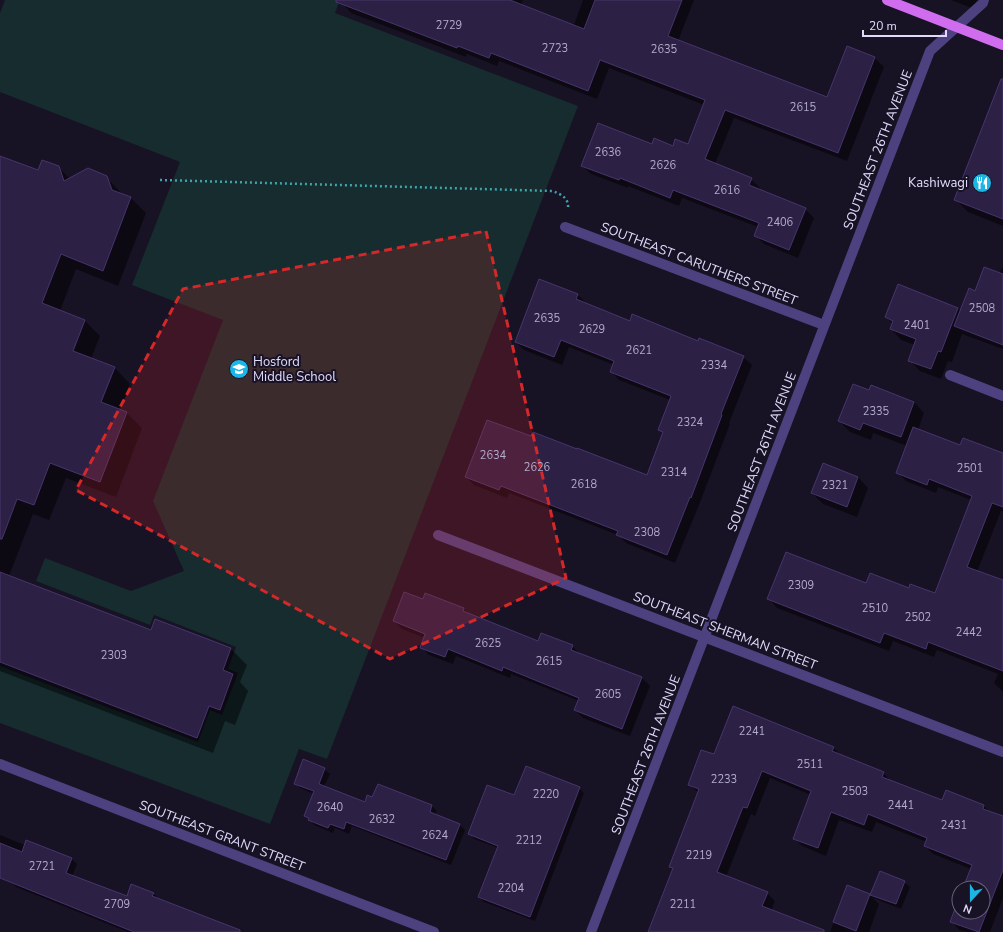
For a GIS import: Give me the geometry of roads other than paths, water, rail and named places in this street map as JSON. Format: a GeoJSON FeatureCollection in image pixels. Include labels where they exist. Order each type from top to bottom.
{"type":"FeatureCollection","features":[{"type":"Feature","properties":{"kind":"main road"},"geometry":{"type":"LineString","coordinates":[[887,0],[1003,45]]}},
{"type":"Feature","properties":{"kind":"street","name":"SOUTHEAST 26TH AVENUE"},"geometry":{"type":"LineString","coordinates":[[591,932],[706,637],[824,325],[930,52],[983,3],[984,0]]}},
{"type":"Feature","properties":{"kind":"street","name":"SOUTHEAST CARUTHERS STREET"},"geometry":{"type":"LineString","coordinates":[[565,227],[824,325]]}},
{"type":"Feature","properties":{"kind":"street"},"geometry":{"type":"LineString","coordinates":[[950,375],[1003,396]]}},
{"type":"Feature","properties":{"kind":"street","name":"SOUTHEAST SHERMAN STREET"},"geometry":{"type":"LineString","coordinates":[[438,535],[1003,752]]}},
{"type":"Feature","properties":{"kind":"street","name":"SOUTHEAST GRANT STREET"},"geometry":{"type":"LineString","coordinates":[[0,764],[434,932]]}},
{"type":"Feature","properties":{"kind":"place","name":"Kashiwagi"},"geometry":{"type":"Point","coordinates":[982,183]}},
{"type":"Feature","properties":{"kind":"place","name":"Hosford Middle School"},"geometry":{"type":"Point","coordinates":[239,369]}}]}
